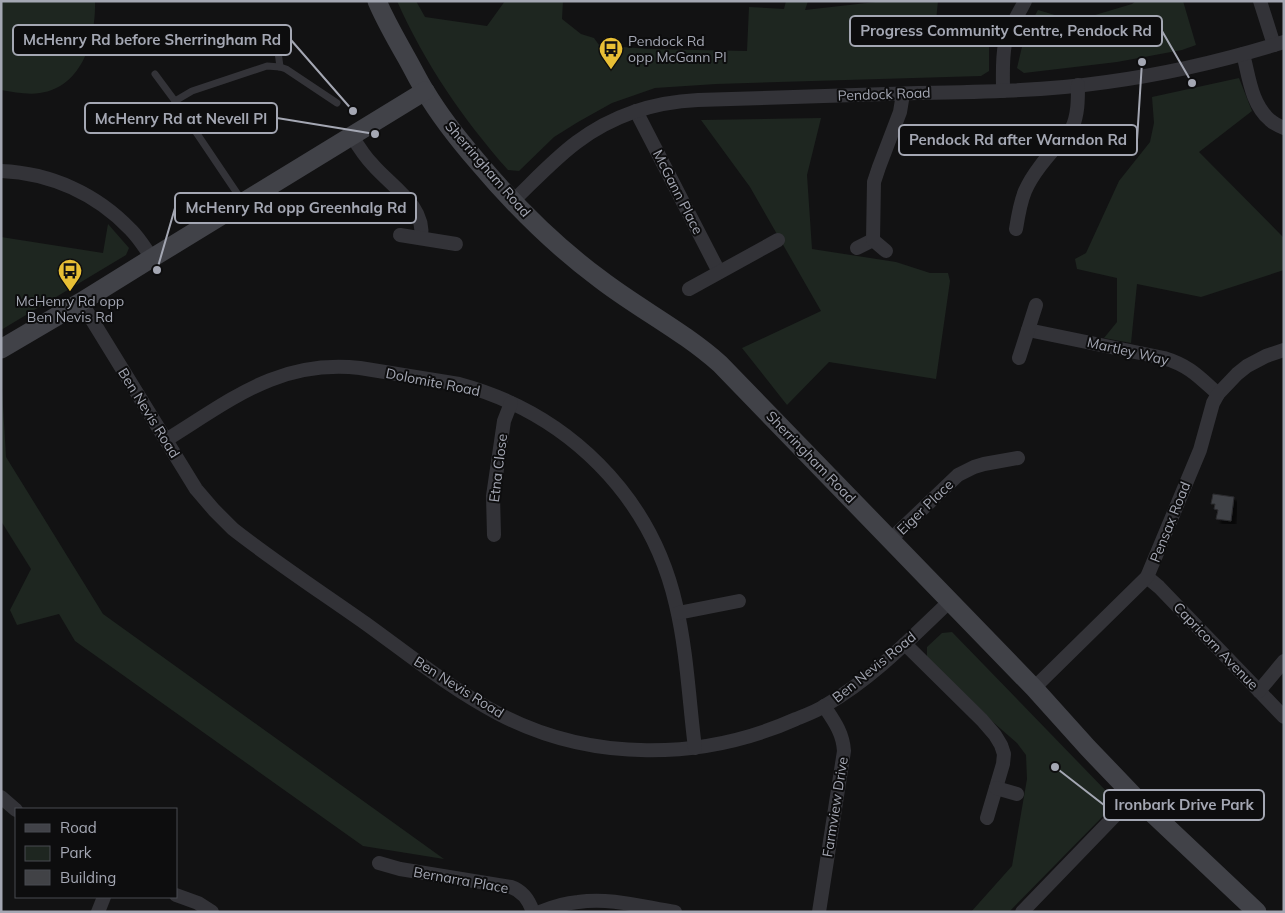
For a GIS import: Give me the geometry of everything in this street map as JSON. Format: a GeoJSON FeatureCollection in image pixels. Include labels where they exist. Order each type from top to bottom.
{"type":"FeatureCollection","features":[{"type":"Feature","properties":{"kind":"street","name":"Sherringham Road"},"geometry":{"type":"LineString","coordinates":[[377,1],[425,91],[461,142],[512,202],[567,253],[600,279],[682,334],[720,364],[1034,688],[1134,796],[1257,912]]}},
{"type":"Feature","properties":{"kind":"street"},"geometry":{"type":"LineString","coordinates":[[1003,90],[1005,45],[1012,25],[1025,1]]}},
{"type":"Feature","properties":{"kind":"street"},"geometry":{"type":"LineString","coordinates":[[1260,1],[1279,43]]}},
{"type":"Feature","properties":{"kind":"street","name":"Pendock Road"},"geometry":{"type":"LineString","coordinates":[[512,202],[578,141],[612,121],[636,111],[664,103],[686,100],[903,94],[1078,85],[1158,74],[1243,54],[1279,43]]}},
{"type":"Feature","properties":{"kind":"street"},"geometry":{"type":"LineString","coordinates":[[1243,54],[1257,104],[1262,113],[1271,122],[1284,128]]}},
{"type":"Feature","properties":{"kind":"street"},"geometry":{"type":"LineString","coordinates":[[1016,229],[1020,206],[1029,183],[1074,124],[1077,110],[1078,85]]}},
{"type":"Feature","properties":{"kind":"street"},"geometry":{"type":"LineString","coordinates":[[1,349],[425,91]]}},
{"type":"Feature","properties":{"kind":"street"},"geometry":{"type":"LineString","coordinates":[[873,240],[874,182],[900,112],[903,94]]}},
{"type":"Feature","properties":{"kind":"street","name":"McGann Place"},"geometry":{"type":"LineString","coordinates":[[636,111],[719,272]]}},
{"type":"Feature","properties":{"kind":"street"},"geometry":{"type":"LineString","coordinates":[[352,136],[373,166],[402,194],[410,205],[421,223],[421,238]]}},
{"type":"Feature","properties":{"kind":"street"},"geometry":{"type":"LineString","coordinates":[[1,171],[26,173],[50,179],[72,187],[94,199],[132,230],[152,258]]}},
{"type":"Feature","properties":{"kind":"street"},"geometry":{"type":"LineString","coordinates":[[400,235],[456,244]]}},
{"type":"Feature","properties":{"kind":"street"},"geometry":{"type":"LineString","coordinates":[[689,289],[778,240]]}},
{"type":"Feature","properties":{"kind":"street"},"geometry":{"type":"LineString","coordinates":[[857,248],[873,240]]}},
{"type":"Feature","properties":{"kind":"street"},"geometry":{"type":"LineString","coordinates":[[873,240],[886,251]]}},
{"type":"Feature","properties":{"kind":"street","name":"Ben Nevis Road"},"geometry":{"type":"LineString","coordinates":[[81,302],[196,489],[233,529],[440,677],[482,704],[507,718],[531,728],[579,742],[636,750],[695,748],[738,740],[768,731],[824,706],[857,684],[905,644],[950,601]]}},
{"type":"Feature","properties":{"kind":"street"},"geometry":{"type":"LineString","coordinates":[[1018,358],[1036,305]]}},
{"type":"Feature","properties":{"kind":"street","name":"Martley Way"},"geometry":{"type":"LineString","coordinates":[[1028,330],[1176,362],[1193,371],[1218,394]]}},
{"type":"Feature","properties":{"kind":"street","name":"Pensax Road"},"geometry":{"type":"LineString","coordinates":[[1034,688],[1147,578],[1200,450],[1213,403],[1218,394],[1247,366],[1266,356],[1284,350]]}},
{"type":"Feature","properties":{"kind":"street","name":"Dolomite Road"},"geometry":{"type":"LineString","coordinates":[[166,440],[254,386],[289,373],[322,367],[360,368],[441,380],[475,388],[540,418],[567,436],[593,459],[622,490],[644,524],[661,557],[678,613],[695,748]]}},
{"type":"Feature","properties":{"kind":"street","name":"Etna Close"},"geometry":{"type":"LineString","coordinates":[[494,535],[493,496],[504,421],[511,403]]}},
{"type":"Feature","properties":{"kind":"street","name":"Eiger Place"},"geometry":{"type":"LineString","coordinates":[[890,540],[958,475],[984,464],[1018,458]]}},
{"type":"Feature","properties":{"kind":"street","name":"Capricorn Avenue"},"geometry":{"type":"LineString","coordinates":[[1147,578],[1159,587],[1284,717]]}},
{"type":"Feature","properties":{"kind":"street"},"geometry":{"type":"LineString","coordinates":[[678,613],[738,601]]}},
{"type":"Feature","properties":{"kind":"street"},"geometry":{"type":"LineString","coordinates":[[905,644],[982,720],[1003,749],[1004,758],[987,818]]}},
{"type":"Feature","properties":{"kind":"street"},"geometry":{"type":"LineString","coordinates":[[1259,691],[1284,661]]}},
{"type":"Feature","properties":{"kind":"street","name":"Farmview Drive"},"geometry":{"type":"LineString","coordinates":[[819,912],[844,751],[843,741],[838,728],[824,706]]}},
{"type":"Feature","properties":{"kind":"street"},"geometry":{"type":"LineString","coordinates":[[996,788],[1017,794]]}},
{"type":"Feature","properties":{"kind":"street"},"geometry":{"type":"LineString","coordinates":[[1022,912],[1134,796]]}},
{"type":"Feature","properties":{"kind":"street"},"geometry":{"type":"LineString","coordinates":[[1,797],[15,809]]}},
{"type":"Feature","properties":{"kind":"street","name":"Bernarra Place"},"geometry":{"type":"LineString","coordinates":[[378,863],[400,869],[511,888],[522,893],[528,900],[532,912]]}},
{"type":"Feature","properties":{"kind":"street"},"geometry":{"type":"LineString","coordinates":[[178,896],[198,903],[212,912]]}},
{"type":"Feature","properties":{"kind":"street"},"geometry":{"type":"LineString","coordinates":[[98,912],[104,898]]}},
{"type":"Feature","properties":{"kind":"street"},"geometry":{"type":"LineString","coordinates":[[540,912],[578,901],[615,902],[675,912]]}},
{"type":"Feature","properties":{"kind":"lane"},"geometry":{"type":"LineString","coordinates":[[276,36],[280,67]]}},
{"type":"Feature","properties":{"kind":"lane"},"geometry":{"type":"LineString","coordinates":[[175,101],[192,91],[267,66],[280,67],[291,72],[337,103]]}},
{"type":"Feature","properties":{"kind":"lane"},"geometry":{"type":"LineString","coordinates":[[155,74],[243,202]]}},
{"type":"Feature","properties":{"kind":"green space"},"geometry":{"type":"Polygon","coordinates":[[[1,1],[95,1],[93,30],[89,45],[77,71],[67,81],[55,89],[40,93],[1,90],[1,1]]]}},
{"type":"Feature","properties":{"kind":"green space"},"geometry":{"type":"Polygon","coordinates":[[[397,1],[416,1],[425,17],[487,26],[505,1],[563,1],[562,19],[581,34],[594,38],[599,45],[648,49],[747,51],[749,7],[784,9],[786,1],[808,1],[805,10],[884,1],[938,1],[934,41],[989,47],[989,71],[981,76],[716,84],[655,88],[612,103],[554,137],[519,171],[508,170],[460,111],[446,90],[420,47],[397,1]]]}},
{"type":"Feature","properties":{"kind":"green space"},"geometry":{"type":"Polygon","coordinates":[[[1136,1],[1183,1],[1196,45],[1182,50],[1117,62],[1024,73],[1017,68],[1025,34],[1038,10],[1075,21],[1132,4],[1136,1]]]}},
{"type":"Feature","properties":{"kind":"green space"},"geometry":{"type":"Polygon","coordinates":[[[1239,78],[1252,111],[1199,152],[1284,238],[1284,270],[1201,297],[1137,284],[1131,343],[1104,338],[1117,322],[1117,278],[1077,269],[1075,259],[1086,253],[1119,181],[1150,142],[1154,123],[1152,97],[1239,78]]]}},
{"type":"Feature","properties":{"kind":"green space"},"geometry":{"type":"Polygon","coordinates":[[[821,118],[807,175],[812,249],[896,262],[930,273],[948,273],[950,281],[936,379],[829,362],[787,405],[742,348],[821,311],[750,187],[701,120],[821,118]]]}},
{"type":"Feature","properties":{"kind":"green space"},"geometry":{"type":"Polygon","coordinates":[[[108,224],[129,248],[126,255],[1,330],[1,237],[103,253],[108,224]]]}},
{"type":"Feature","properties":{"kind":"green space"},"geometry":{"type":"Polygon","coordinates":[[[1,372],[6,457],[103,614],[444,859],[363,846],[75,641],[59,614],[17,625],[10,610],[31,569],[1,521],[1,372]]]}},
{"type":"Feature","properties":{"kind":"green space"},"geometry":{"type":"Polygon","coordinates":[[[952,632],[1110,795],[1110,809],[1009,912],[971,912],[1012,866],[1027,779],[1026,755],[1017,743],[927,658],[927,647],[942,633],[952,632]]]}},
{"type":"Feature","properties":{"kind":"building"},"geometry":{"type":"Polygon","coordinates":[[[1213,494],[1234,497],[1231,521],[1216,519],[1218,510],[1214,509],[1215,504],[1211,504],[1213,494]]]}},
{"type":"Feature","properties":{"kind":"place","name":"Pendock Rd after Warndon Rd"},"geometry":{"type":"Point","coordinates":[1142,62]}},
{"type":"Feature","properties":{"kind":"place","name":"Pendock Rd opp McGann Pl"},"geometry":{"type":"Point","coordinates":[611,70]}},
{"type":"Feature","properties":{"kind":"place","name":"Progress Community Centre, Pendock Rd"},"geometry":{"type":"Point","coordinates":[1192,83]}},
{"type":"Feature","properties":{"kind":"place","name":"McHenry Rd before Sherringham Rd"},"geometry":{"type":"Point","coordinates":[353,111]}},
{"type":"Feature","properties":{"kind":"place","name":"McHenry Rd at Nevell Pl"},"geometry":{"type":"Point","coordinates":[375,134]}},
{"type":"Feature","properties":{"kind":"place","name":"McHenry Rd opp Greenhalg Rd"},"geometry":{"type":"Point","coordinates":[157,270]}},
{"type":"Feature","properties":{"kind":"place","name":"McHenry Rd opp Ben Nevis Rd"},"geometry":{"type":"Point","coordinates":[70,292]}},
{"type":"Feature","properties":{"kind":"place","name":"Ironbark Drive Park"},"geometry":{"type":"Point","coordinates":[1055,767]}}]}
